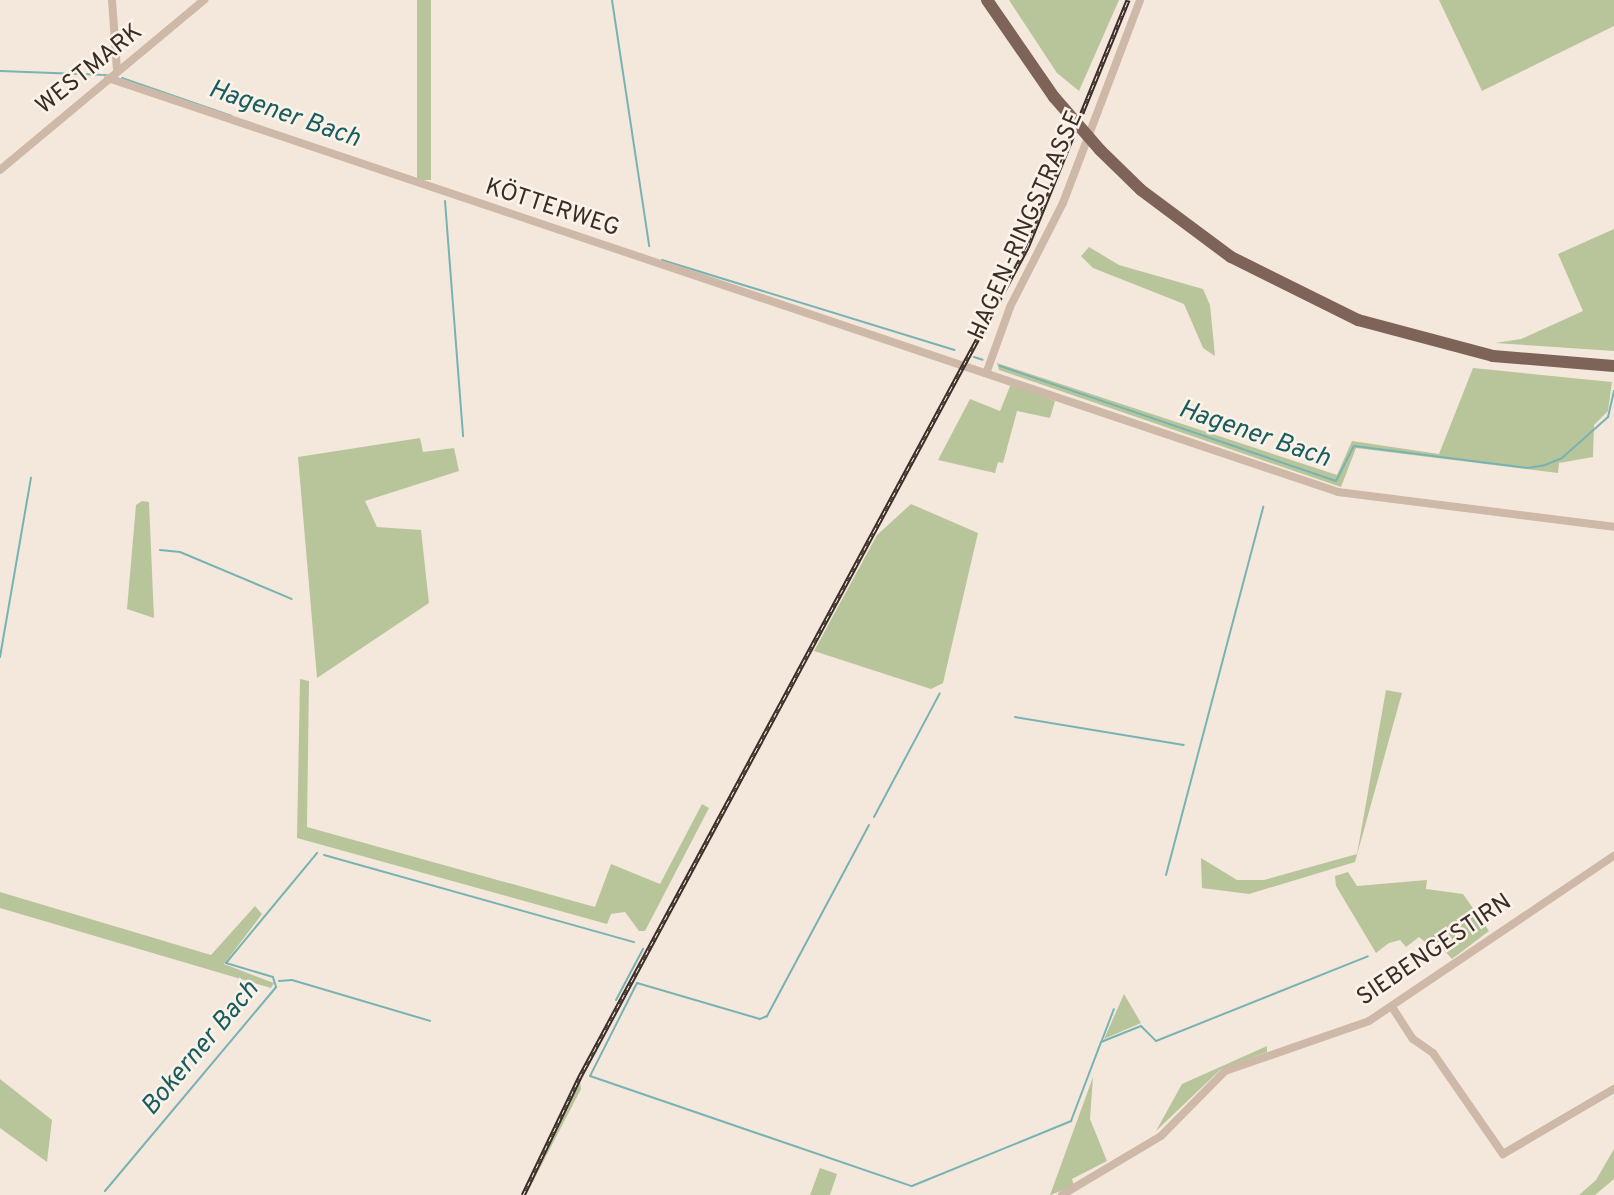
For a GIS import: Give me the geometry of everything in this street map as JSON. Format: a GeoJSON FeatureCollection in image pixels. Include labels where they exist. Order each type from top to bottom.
{"type":"FeatureCollection","features":[{"type":"Feature","properties":{"kind":"main road"},"geometry":{"type":"LineString","coordinates":[[988,0],[1054,97],[1100,150],[1141,190],[1231,257],[1358,320],[1493,356],[1614,366]]}},
{"type":"Feature","properties":{"kind":"street"},"geometry":{"type":"LineString","coordinates":[[112,0],[117,71]]}},
{"type":"Feature","properties":{"kind":"street","name":"WESTMARK"},"geometry":{"type":"LineString","coordinates":[[0,170],[204,0]]}},
{"type":"Feature","properties":{"kind":"street","name":"HAGEN-RINGSTRASSE"},"geometry":{"type":"LineString","coordinates":[[1140,0],[1063,203],[1010,307],[987,371],[1356,497],[1614,527]]}},
{"type":"Feature","properties":{"kind":"street","name":"KÖTTERWEG"},"geometry":{"type":"LineString","coordinates":[[108,78],[987,371]]}},
{"type":"Feature","properties":{"kind":"street","name":"SIEBENGESTIRN"},"geometry":{"type":"LineString","coordinates":[[1062,1195],[1161,1136],[1225,1071],[1352,1028],[1392,1007],[1614,856]]}},
{"type":"Feature","properties":{"kind":"street"},"geometry":{"type":"LineString","coordinates":[[1392,1007],[1413,1039],[1433,1053],[1503,1154],[1614,1089]]}},
{"type":"Feature","properties":{"kind":"green space"},"geometry":{"type":"Polygon","coordinates":[[[417,0],[431,0],[431,180],[417,180],[417,0]]]}},
{"type":"Feature","properties":{"kind":"green space"},"geometry":{"type":"Polygon","coordinates":[[[1009,0],[1119,0],[1079,91],[1057,73],[1009,0]]]}},
{"type":"Feature","properties":{"kind":"green space"},"geometry":{"type":"Polygon","coordinates":[[[1439,0],[1614,0],[1614,26],[1482,91],[1439,0]]]}},
{"type":"Feature","properties":{"kind":"green space"},"geometry":{"type":"Polygon","coordinates":[[[1614,229],[1614,351],[1495,343],[1521,339],[1583,311],[1558,254],[1614,229]]]}},
{"type":"Feature","properties":{"kind":"green space"},"geometry":{"type":"Polygon","coordinates":[[[1089,247],[1119,265],[1203,289],[1210,305],[1215,356],[1203,348],[1184,304],[1093,268],[1081,256],[1089,247]]]}},
{"type":"Feature","properties":{"kind":"green space"},"geometry":{"type":"Polygon","coordinates":[[[997,363],[1337,475],[1352,441],[1439,454],[1473,368],[1612,382],[1608,411],[1594,425],[1593,457],[1559,463],[1558,473],[1356,448],[1341,487],[999,370],[997,363]]]}},
{"type":"Feature","properties":{"kind":"green space"},"geometry":{"type":"Polygon","coordinates":[[[1011,384],[1055,401],[1050,418],[1017,411],[1003,463],[998,462],[995,473],[938,460],[970,399],[1000,411],[1011,384]]]}},
{"type":"Feature","properties":{"kind":"green space"},"geometry":{"type":"Polygon","coordinates":[[[420,438],[423,452],[454,448],[459,471],[365,501],[377,527],[421,530],[429,603],[317,678],[298,457],[420,438]]]}},
{"type":"Feature","properties":{"kind":"green space"},"geometry":{"type":"Polygon","coordinates":[[[142,501],[149,502],[154,618],[127,609],[136,505],[142,501]]]}},
{"type":"Feature","properties":{"kind":"green space"},"geometry":{"type":"Polygon","coordinates":[[[911,504],[978,533],[943,683],[931,689],[814,651],[877,535],[911,504]]]}},
{"type":"Feature","properties":{"kind":"green space"},"geometry":{"type":"Polygon","coordinates":[[[300,679],[309,681],[307,827],[595,907],[611,864],[660,884],[702,804],[709,808],[645,931],[639,931],[625,912],[611,914],[607,924],[297,838],[300,679]]]}},
{"type":"Feature","properties":{"kind":"green space"},"geometry":{"type":"Polygon","coordinates":[[[1386,690],[1402,693],[1355,862],[1249,894],[1202,888],[1201,858],[1237,880],[1264,880],[1357,854],[1386,690]]]}},
{"type":"Feature","properties":{"kind":"green space"},"geometry":{"type":"Polygon","coordinates":[[[1348,872],[1357,886],[1427,880],[1426,889],[1463,894],[1489,931],[1452,959],[1432,937],[1425,942],[1419,937],[1406,947],[1400,940],[1389,943],[1376,953],[1336,886],[1335,876],[1348,872]]]}},
{"type":"Feature","properties":{"kind":"green space"},"geometry":{"type":"Polygon","coordinates":[[[0,892],[211,955],[255,906],[262,914],[224,964],[274,983],[271,988],[0,908],[0,892]]]}},
{"type":"Feature","properties":{"kind":"green space"},"geometry":{"type":"Polygon","coordinates":[[[1124,994],[1141,1023],[1104,1039],[1124,994]]]}},
{"type":"Feature","properties":{"kind":"green space"},"geometry":{"type":"Polygon","coordinates":[[[1267,1046],[1267,1052],[1221,1069],[1156,1131],[1182,1084],[1267,1046]]]}},
{"type":"Feature","properties":{"kind":"green space"},"geometry":{"type":"Polygon","coordinates":[[[1093,1077],[1090,1119],[1107,1161],[1072,1179],[1074,1186],[1050,1195],[1093,1077]]]}},
{"type":"Feature","properties":{"kind":"green space"},"geometry":{"type":"Polygon","coordinates":[[[0,1079],[52,1120],[47,1162],[0,1128],[0,1079]]]}},
{"type":"Feature","properties":{"kind":"green space"},"geometry":{"type":"Polygon","coordinates":[[[580,1082],[581,1089],[526,1195],[552,1138],[580,1082]]]}},
{"type":"Feature","properties":{"kind":"green space"},"geometry":{"type":"Polygon","coordinates":[[[1614,1149],[1614,1179],[1595,1195],[1579,1195],[1596,1180],[1614,1149]]]}},
{"type":"Feature","properties":{"kind":"green space"},"geometry":{"type":"Polygon","coordinates":[[[820,1168],[837,1174],[830,1195],[810,1195],[820,1168]]]}},
{"type":"Feature","properties":{"kind":"waterway"},"geometry":{"type":"LineString","coordinates":[[612,0],[649,246]]}},
{"type":"Feature","properties":{"kind":"waterway","name":"Hagener Bach"},"geometry":{"type":"LineString","coordinates":[[0,71],[106,75]]}},
{"type":"Feature","properties":{"kind":"waterway","name":"Hagener Bach"},"geometry":{"type":"LineString","coordinates":[[122,78],[232,116]]}},
{"type":"Feature","properties":{"kind":"waterway"},"geometry":{"type":"LineString","coordinates":[[445,201],[463,436]]}},
{"type":"Feature","properties":{"kind":"waterway","name":"Hagener Bach"},"geometry":{"type":"LineString","coordinates":[[662,260],[954,350]]}},
{"type":"Feature","properties":{"kind":"waterway","name":"Hagener Bach"},"geometry":{"type":"LineString","coordinates":[[974,357],[983,360]]}},
{"type":"Feature","properties":{"kind":"waterway","name":"Hagener Bach"},"geometry":{"type":"LineString","coordinates":[[1000,366],[1336,481],[1354,446],[1527,468],[1545,465],[1562,458],[1608,417],[1614,391]]}},
{"type":"Feature","properties":{"kind":"waterway"},"geometry":{"type":"LineString","coordinates":[[0,657],[31,478]]}},
{"type":"Feature","properties":{"kind":"waterway"},"geometry":{"type":"LineString","coordinates":[[1166,875],[1263,507]]}},
{"type":"Feature","properties":{"kind":"waterway"},"geometry":{"type":"LineString","coordinates":[[160,550],[180,552],[292,599]]}},
{"type":"Feature","properties":{"kind":"waterway"},"geometry":{"type":"LineString","coordinates":[[874,817],[940,693]]}},
{"type":"Feature","properties":{"kind":"waterway"},"geometry":{"type":"LineString","coordinates":[[1015,717],[1184,745]]}},
{"type":"Feature","properties":{"kind":"waterway"},"geometry":{"type":"LineString","coordinates":[[869,825],[767,1016],[760,1019],[637,983],[590,1076],[912,1186],[1071,1121],[1101,1042],[1141,1026],[1156,1041],[1368,956]]}},
{"type":"Feature","properties":{"kind":"waterway","name":"Bokerner Bach"},"geometry":{"type":"LineString","coordinates":[[105,1191],[276,987],[273,977],[226,963],[317,853]]}},
{"type":"Feature","properties":{"kind":"waterway"},"geometry":{"type":"LineString","coordinates":[[324,855],[634,942]]}},
{"type":"Feature","properties":{"kind":"waterway"},"geometry":{"type":"LineString","coordinates":[[616,1000],[643,949]]}},
{"type":"Feature","properties":{"kind":"waterway"},"geometry":{"type":"LineString","coordinates":[[279,981],[292,980],[430,1021]]}},
{"type":"Feature","properties":{"kind":"waterway"},"geometry":{"type":"LineString","coordinates":[[1102,1040],[1114,1009]]}},
{"type":"Feature","properties":{"kind":"railway"},"geometry":{"type":"LineString","coordinates":[[523,1195],[579,1078],[1027,247],[1128,0]]}}]}
